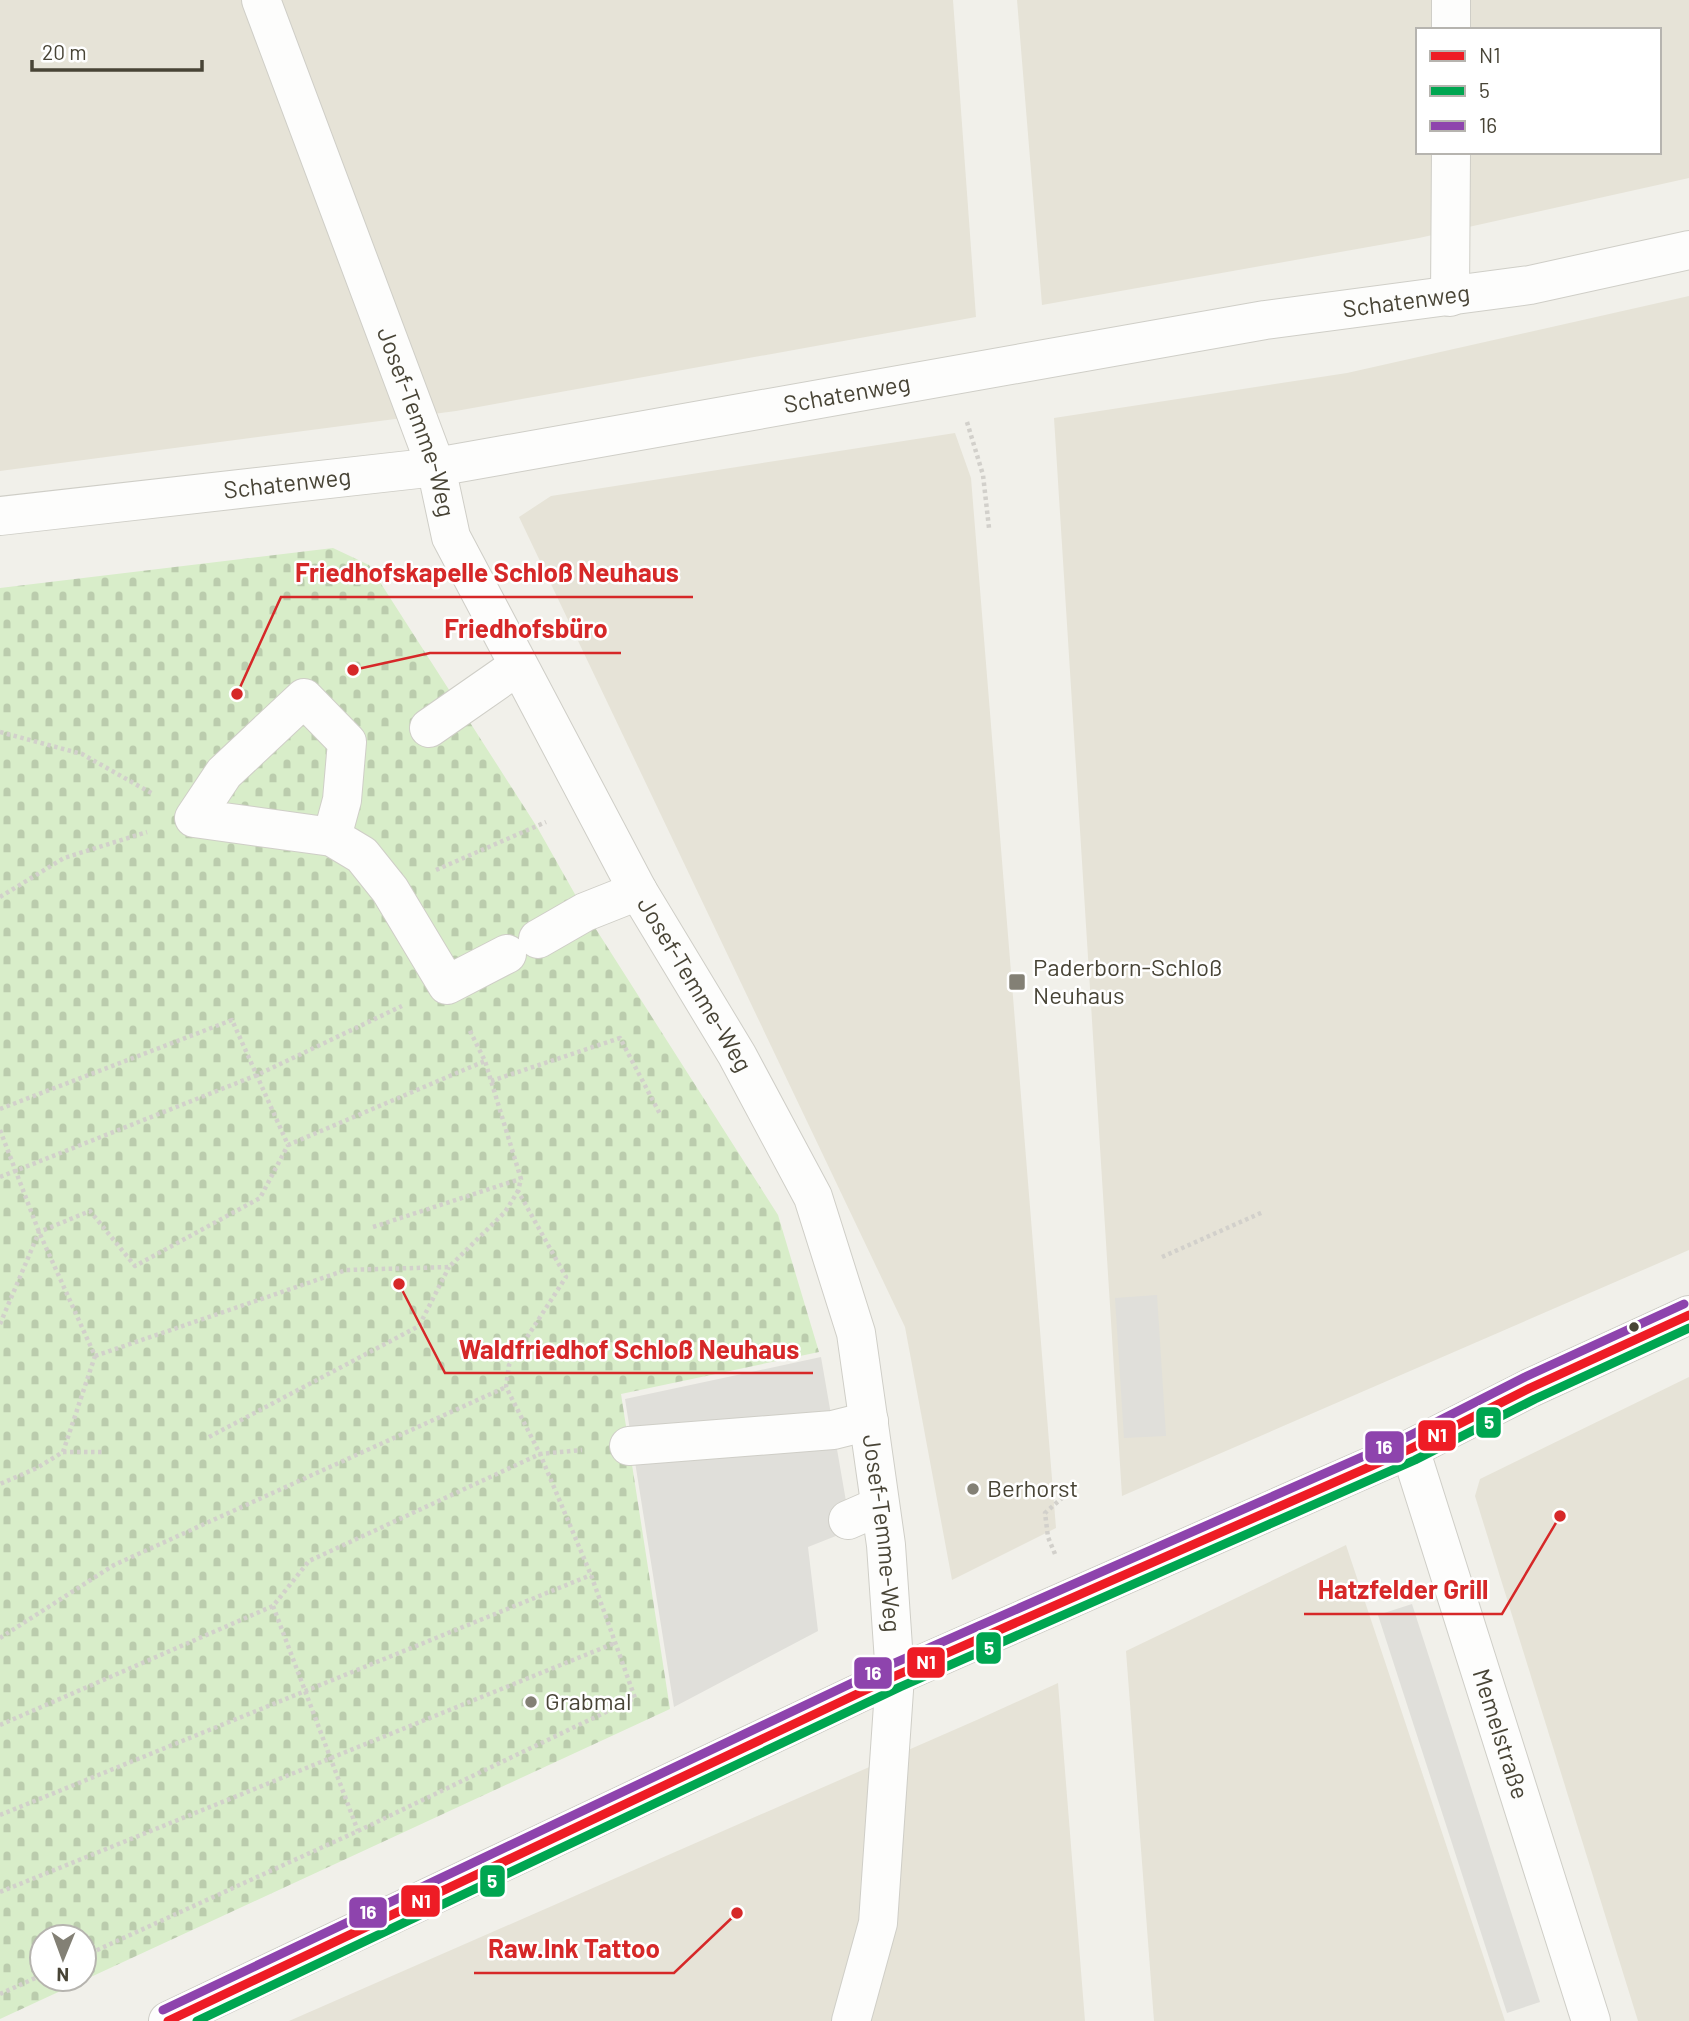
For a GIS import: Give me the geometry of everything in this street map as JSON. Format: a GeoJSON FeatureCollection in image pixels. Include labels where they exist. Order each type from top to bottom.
{"type":"FeatureCollection","features":[{"type":"Feature","properties":{"kind":"street","name":"Josef-Temme-Weg"},"geometry":{"type":"LineString","coordinates":[[261,0],[436,467],[451,537],[638,891],[737,1055],[813,1197],[856,1333],[869,1421],[864,1513],[895,1676],[877,1923],[851,2021]]}},
{"type":"Feature","properties":{"kind":"street"},"geometry":{"type":"LineString","coordinates":[[1451,0],[1451,28]]}},
{"type":"Feature","properties":{"kind":"street"},"geometry":{"type":"LineString","coordinates":[[1450,297],[1451,154]]}},
{"type":"Feature","properties":{"kind":"street","name":"Schatenweg"},"geometry":{"type":"LineString","coordinates":[[0,516],[436,467],[1265,320],[1530,285],[1689,250]]}},
{"type":"Feature","properties":{"kind":"street"},"geometry":{"type":"LineString","coordinates":[[429,728],[518,666]]}},
{"type":"Feature","properties":{"kind":"street"},"geometry":{"type":"LineString","coordinates":[[332,837],[342,800],[347,742],[304,698],[224,773],[194,818],[332,837],[362,856],[390,890],[447,985],[585,912],[638,891]]}},
{"type":"Feature","properties":{"kind":"street"},"geometry":{"type":"LineString","coordinates":[[168,2021],[895,1676],[1410,1449],[1530,1388],[1689,1315]]}},
{"type":"Feature","properties":{"kind":"street"},"geometry":{"type":"LineString","coordinates":[[629,1446],[833,1430],[869,1421]]}},
{"type":"Feature","properties":{"kind":"street","name":"Memelstraße"},"geometry":{"type":"LineString","coordinates":[[1410,1449],[1591,2021]]}},
{"type":"Feature","properties":{"kind":"path"},"geometry":{"type":"LineString","coordinates":[[952,374],[983,475],[989,528]]}},
{"type":"Feature","properties":{"kind":"path"},"geometry":{"type":"LineString","coordinates":[[0,732],[82,754],[194,818]]}},
{"type":"Feature","properties":{"kind":"path"},"geometry":{"type":"LineString","coordinates":[[390,890],[537,827],[589,800]]}},
{"type":"Feature","properties":{"kind":"path"},"geometry":{"type":"LineString","coordinates":[[0,897],[64,858],[194,818]]}},
{"type":"Feature","properties":{"kind":"path"},"geometry":{"type":"LineString","coordinates":[[0,1177],[257,1074],[447,985],[485,1061],[521,1179],[518,1191],[505,1212],[449,1267],[419,1325],[209,1437]]}},
{"type":"Feature","properties":{"kind":"path"},"geometry":{"type":"LineString","coordinates":[[0,1109],[232,1020],[288,1145]]}},
{"type":"Feature","properties":{"kind":"path"},"geometry":{"type":"LineString","coordinates":[[491,1082],[620,1038],[660,1114]]}},
{"type":"Feature","properties":{"kind":"path"},"geometry":{"type":"LineString","coordinates":[[0,1324],[39,1232],[90,1211],[135,1266],[260,1198],[288,1145],[485,1061]]}},
{"type":"Feature","properties":{"kind":"path"},"geometry":{"type":"LineString","coordinates":[[0,1130],[39,1232],[95,1356],[62,1452]]}},
{"type":"Feature","properties":{"kind":"path"},"geometry":{"type":"LineString","coordinates":[[373,1227],[521,1179]]}},
{"type":"Feature","properties":{"kind":"path"},"geometry":{"type":"LineString","coordinates":[[98,1950],[358,1831],[635,1698],[591,1575],[540,1454],[506,1387],[509,1365],[566,1277],[518,1191]]}},
{"type":"Feature","properties":{"kind":"path"},"geometry":{"type":"LineString","coordinates":[[1162,1257],[1263,1212]]}},
{"type":"Feature","properties":{"kind":"path"},"geometry":{"type":"LineString","coordinates":[[95,1356],[346,1270],[449,1267]]}},
{"type":"Feature","properties":{"kind":"path"},"geometry":{"type":"LineString","coordinates":[[0,1638],[114,1564],[506,1387]]}},
{"type":"Feature","properties":{"kind":"path"},"geometry":{"type":"LineString","coordinates":[[0,1484],[37,1468],[62,1452],[103,1452]]}},
{"type":"Feature","properties":{"kind":"path"},"geometry":{"type":"LineString","coordinates":[[0,1725],[273,1606],[309,1561],[540,1454]]}},
{"type":"Feature","properties":{"kind":"path"},"geometry":{"type":"LineString","coordinates":[[1061,1495],[1062,1498],[1045,1513],[1048,1537],[1073,1596]]}},
{"type":"Feature","properties":{"kind":"path"},"geometry":{"type":"LineString","coordinates":[[0,1815],[591,1575]]}},
{"type":"Feature","properties":{"kind":"path"},"geometry":{"type":"LineString","coordinates":[[273,1606],[358,1831]]}},
{"type":"Feature","properties":{"kind":"path"},"geometry":{"type":"LineString","coordinates":[[0,1892],[615,1643]]}},
{"type":"Feature","properties":{"kind":"path"},"geometry":{"type":"LineString","coordinates":[[0,1994],[28,1981]]}},
{"type":"Feature","properties":{"kind":"shaded area"},"geometry":{"type":"Polygon","coordinates":[[[0,0],[953,0],[976,317],[456,411],[0,471],[0,0]]]}},
{"type":"Feature","properties":{"kind":"shaded area"},"geometry":{"type":"Polygon","coordinates":[[[1017,0],[1689,0],[1689,178],[1419,238],[1042,305],[1017,0]]]}},
{"type":"Feature","properties":{"kind":"shaded area"},"geometry":{"type":"Polygon","coordinates":[[[1689,296],[1689,1250],[1122,1496],[1054,418],[1347,373],[1689,296]]]}},
{"type":"Feature","properties":{"kind":"shaded area"},"geometry":{"type":"Polygon","coordinates":[[[955,433],[971,478],[1056,1528],[952,1580],[905,1327],[519,517],[551,496],[955,433]]]}},
{"type":"Feature","properties":{"kind":"shaded area"},"geometry":{"type":"Polygon","coordinates":[[[1157,1295],[1166,1436],[1124,1438],[1115,1298],[1157,1295]]]}},
{"type":"Feature","properties":{"kind":"shaded area"},"geometry":{"type":"Polygon","coordinates":[[[821,1357],[851,1530],[808,1547],[818,1631],[674,1707],[625,1399],[821,1357]]]}},
{"type":"Feature","properties":{"kind":"shaded area"},"geometry":{"type":"Polygon","coordinates":[[[1689,1377],[1689,2021],[1638,2021],[1475,1496],[1480,1479],[1689,1377]]]}},
{"type":"Feature","properties":{"kind":"shaded area"},"geometry":{"type":"Polygon","coordinates":[[[1346,1545],[1505,2021],[1154,2021],[1126,1651],[1346,1545]]]}},
{"type":"Feature","properties":{"kind":"shaded area"},"geometry":{"type":"Polygon","coordinates":[[[1412,1604],[1540,2002],[1507,2013],[1378,1615],[1412,1604]]]}},
{"type":"Feature","properties":{"kind":"shaded area"},"geometry":{"type":"Polygon","coordinates":[[[1058,1683],[1085,2021],[289,2021],[979,1719],[1058,1683]]]}},
{"type":"Feature","properties":{"kind":"green space"},"geometry":{"type":"Polygon","coordinates":[[[333,548],[369,565],[537,827],[585,912],[778,1215],[819,1352],[621,1394],[670,1709],[98,1974],[98,1923],[28,1923],[28,1993],[56,1993],[0,2019],[0,588],[333,548]]]}},
{"type":"Feature","properties":{"kind":"transit line","name":"16"},"geometry":{"type":"LineString","coordinates":[[163,2010],[890,1665],[1405,1438],[1525,1377],[1684,1304]]}},
{"type":"Feature","properties":{"kind":"transit line","name":"N1"},"geometry":{"type":"LineString","coordinates":[[168,2021],[895,1676],[1410,1449],[1530,1388],[1689,1315]]}},
{"type":"Feature","properties":{"kind":"transit line","name":"5"},"geometry":{"type":"LineString","coordinates":[[197,2021],[900,1687],[1415,1460],[1535,1399],[1689,1328]]}},
{"type":"Feature","properties":{"kind":"place","name":"Friedhofsbüro"},"geometry":{"type":"Point","coordinates":[353,670]}},
{"type":"Feature","properties":{"kind":"place","name":"Friedhofskapelle Schloß Neuhaus"},"geometry":{"type":"Point","coordinates":[237,694]}},
{"type":"Feature","properties":{"kind":"place","name":"Paderborn-Schloß Neuhaus"},"geometry":{"type":"Point","coordinates":[1017,982]}},
{"type":"Feature","properties":{"kind":"place","name":"Waldfriedhof Schloß Neuhaus"},"geometry":{"type":"Point","coordinates":[399,1284]}},
{"type":"Feature","properties":{"kind":"place","name":"Berhorst"},"geometry":{"type":"Point","coordinates":[973,1489]}},
{"type":"Feature","properties":{"kind":"place","name":"Hatzfelder Grill"},"geometry":{"type":"Point","coordinates":[1560,1516]}},
{"type":"Feature","properties":{"kind":"place","name":"Grabmal"},"geometry":{"type":"Point","coordinates":[531,1702]}},
{"type":"Feature","properties":{"kind":"place","name":"Raw.Ink Tattoo"},"geometry":{"type":"Point","coordinates":[737,1913]}}]}
